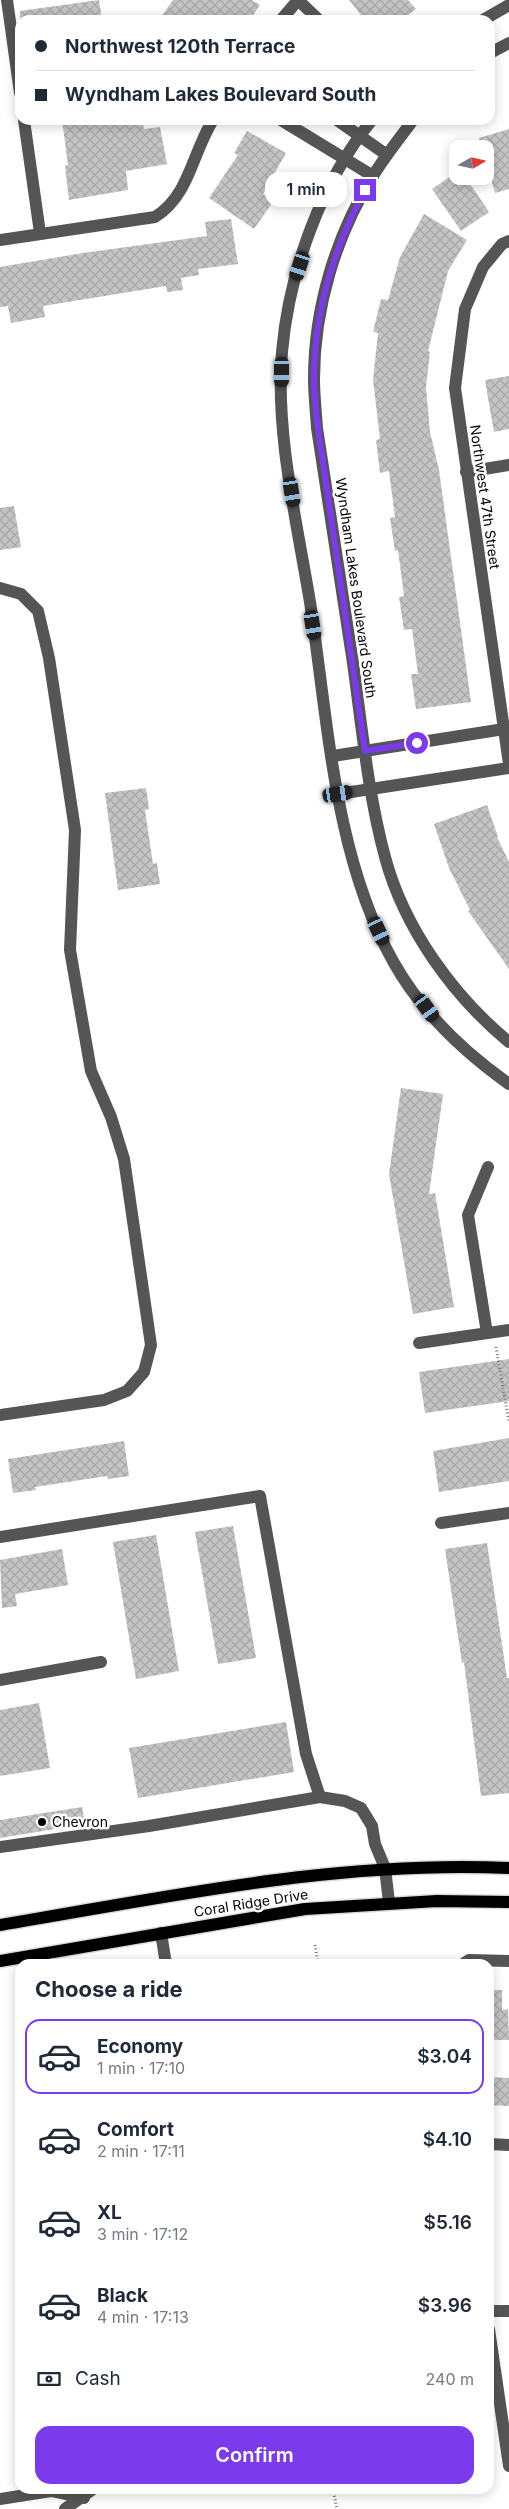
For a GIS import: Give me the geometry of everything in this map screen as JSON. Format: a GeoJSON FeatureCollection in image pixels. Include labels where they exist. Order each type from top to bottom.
{"type":"FeatureCollection","features":[{"type":"Feature","properties":{"kind":"main road","name":"Coral Ridge Drive"},"geometry":{"type":"LineString","coordinates":[[0,1925],[248,1883],[336,1872],[385,1868],[509,1868]]}},
{"type":"Feature","properties":{"kind":"main road","name":"Coral Ridge Drive"},"geometry":{"type":"LineString","coordinates":[[0,1961],[273,1913],[389,1902],[509,1902]]}},
{"type":"Feature","properties":{"kind":"street"},"geometry":{"type":"LineString","coordinates":[[7,0],[15,57]]}},
{"type":"Feature","properties":{"kind":"street"},"geometry":{"type":"LineString","coordinates":[[285,15],[298,0],[314,15]]}},
{"type":"Feature","properties":{"kind":"street"},"geometry":{"type":"LineString","coordinates":[[492,15],[509,5]]}},
{"type":"Feature","properties":{"kind":"street"},"geometry":{"type":"LineString","coordinates":[[495,50],[509,43]]}},
{"type":"Feature","properties":{"kind":"street"},"geometry":{"type":"LineString","coordinates":[[25,125],[40,233]]}},
{"type":"Feature","properties":{"kind":"street"},"geometry":{"type":"LineString","coordinates":[[0,240],[155,218],[169,208],[180,193],[211,125]]}},
{"type":"Feature","properties":{"kind":"street"},"geometry":{"type":"LineString","coordinates":[[289,125],[373,176]]}},
{"type":"Feature","properties":{"kind":"street"},"geometry":{"type":"LineString","coordinates":[[344,125],[387,155]]}},
{"type":"Feature","properties":{"kind":"street"},"geometry":{"type":"LineString","coordinates":[[368,125],[343,158],[318,210],[294,284],[282,352],[283,435],[338,794],[350,854],[371,914],[394,964],[438,1023],[492,1072],[509,1084]]}},
{"type":"Feature","properties":{"kind":"street","name":"Wyndham Lakes Boulevard South"},"geometry":{"type":"LineString","coordinates":[[410,125],[373,176],[350,217],[324,290],[317,338],[314,379],[318,428],[365,751],[386,859],[409,917],[441,971],[465,1001],[509,1042]]}},
{"type":"Feature","properties":{"kind":"street","name":"Northwest 47th Street"},"geometry":{"type":"LineString","coordinates":[[505,243],[483,267],[465,309],[455,388],[509,764]]}},
{"type":"Feature","properties":{"kind":"street"},"geometry":{"type":"LineString","coordinates":[[466,472],[509,465]]}},
{"type":"Feature","properties":{"kind":"street"},"geometry":{"type":"LineString","coordinates":[[0,588],[21,594],[38,611],[49,658],[75,830],[70,950],[72,968],[91,1071],[112,1117],[124,1159],[152,1345],[144,1372],[127,1391],[104,1400],[0,1415]]}},
{"type":"Feature","properties":{"kind":"street"},"geometry":{"type":"LineString","coordinates":[[333,756],[504,729]]}},
{"type":"Feature","properties":{"kind":"street"},"geometry":{"type":"LineString","coordinates":[[338,794],[509,768]]}},
{"type":"Feature","properties":{"kind":"street"},"geometry":{"type":"LineString","coordinates":[[487,1333],[468,1215],[488,1167]]}},
{"type":"Feature","properties":{"kind":"street"},"geometry":{"type":"LineString","coordinates":[[419,1343],[509,1330]]}},
{"type":"Feature","properties":{"kind":"street"},"geometry":{"type":"LineString","coordinates":[[0,1537],[260,1496],[306,1754],[320,1797]]}},
{"type":"Feature","properties":{"kind":"street"},"geometry":{"type":"LineString","coordinates":[[440,1523],[509,1512]]}},
{"type":"Feature","properties":{"kind":"street"},"geometry":{"type":"LineString","coordinates":[[0,1680],[101,1662]]}},
{"type":"Feature","properties":{"kind":"street"},"geometry":{"type":"LineString","coordinates":[[0,1847],[149,1826],[320,1797],[345,1801],[360,1808],[372,1826],[375,1844],[385,1868],[389,1902]]}},
{"type":"Feature","properties":{"kind":"street"},"geometry":{"type":"LineString","coordinates":[[161,1933],[165,1959]]}},
{"type":"Feature","properties":{"kind":"street"},"geometry":{"type":"LineString","coordinates":[[494,1961],[509,1961]]}},
{"type":"Feature","properties":{"kind":"street"},"geometry":{"type":"LineString","coordinates":[[494,2144],[509,2145]]}},
{"type":"Feature","properties":{"kind":"street"},"geometry":{"type":"LineString","coordinates":[[494,2310],[509,2311]]}},
{"type":"Feature","properties":{"kind":"street"},"geometry":{"type":"LineString","coordinates":[[494,2363],[509,2466]]}},
{"type":"Feature","properties":{"kind":"street"},"geometry":{"type":"LineString","coordinates":[[0,2499],[31,2494]]}},
{"type":"Feature","properties":{"kind":"street"},"geometry":{"type":"LineString","coordinates":[[65,2509],[87,2494]]}},
{"type":"Feature","properties":{"kind":"path"},"geometry":{"type":"LineString","coordinates":[[495,1344],[509,1422]]}},
{"type":"Feature","properties":{"kind":"path"},"geometry":{"type":"LineString","coordinates":[[315,1945],[317,1959]]}},
{"type":"Feature","properties":{"kind":"path"},"geometry":{"type":"LineString","coordinates":[[334,2494],[336,2509]]}},
{"type":"Feature","properties":{"kind":"building"},"geometry":{"type":"Polygon","coordinates":[[[99,0],[101,15],[20,15],[20,11],[99,0]]]}},
{"type":"Feature","properties":{"kind":"building"},"geometry":{"type":"Polygon","coordinates":[[[173,0],[252,0],[260,5],[253,15],[162,15],[173,0]]]}},
{"type":"Feature","properties":{"kind":"building"},"geometry":{"type":"Polygon","coordinates":[[[349,0],[408,0],[416,9],[408,15],[361,15],[349,0]]]}},
{"type":"Feature","properties":{"kind":"building"},"geometry":{"type":"Polygon","coordinates":[[[63,125],[143,125],[144,129],[160,127],[167,164],[126,171],[128,190],[69,200],[65,166],[68,165],[63,125]]]}},
{"type":"Feature","properties":{"kind":"building"},"geometry":{"type":"Polygon","coordinates":[[[509,129],[509,189],[495,193],[493,185],[494,140],[480,140],[479,138],[509,129]]]}},
{"type":"Feature","properties":{"kind":"building"},"geometry":{"type":"Polygon","coordinates":[[[247,131],[286,153],[263,194],[273,202],[254,229],[209,198],[238,155],[234,153],[247,131]]]}},
{"type":"Feature","properties":{"kind":"building"},"geometry":{"type":"Polygon","coordinates":[[[449,177],[449,185],[471,185],[489,212],[461,231],[432,189],[449,177]]]}},
{"type":"Feature","properties":{"kind":"building"},"geometry":{"type":"Polygon","coordinates":[[[424,214],[467,240],[448,271],[428,351],[430,352],[426,387],[430,432],[439,470],[471,702],[416,709],[411,674],[418,674],[412,629],[404,630],[399,597],[404,596],[398,550],[395,551],[390,518],[395,517],[389,471],[380,473],[376,440],[380,439],[373,380],[378,333],[373,332],[381,299],[388,300],[400,257],[424,214]]]}},
{"type":"Feature","properties":{"kind":"building"},"geometry":{"type":"Polygon","coordinates":[[[231,219],[238,264],[198,269],[199,275],[181,278],[183,290],[167,292],[166,286],[43,306],[45,317],[11,323],[8,306],[0,307],[0,267],[83,253],[207,236],[205,222],[231,219]]]}},
{"type":"Feature","properties":{"kind":"building"},"geometry":{"type":"Polygon","coordinates":[[[509,376],[509,429],[494,432],[485,380],[509,376]]]}},
{"type":"Feature","properties":{"kind":"building"},"geometry":{"type":"Polygon","coordinates":[[[14,506],[21,547],[0,550],[0,508],[14,506]]]}},
{"type":"Feature","properties":{"kind":"building"},"geometry":{"type":"Polygon","coordinates":[[[146,788],[149,809],[145,810],[153,864],[157,863],[160,884],[118,890],[105,793],[146,788]]]}},
{"type":"Feature","properties":{"kind":"building"},"geometry":{"type":"Polygon","coordinates":[[[487,805],[497,837],[509,862],[509,969],[468,911],[470,910],[449,868],[434,824],[487,805]]]}},
{"type":"Feature","properties":{"kind":"building"},"geometry":{"type":"Polygon","coordinates":[[[401,1088],[443,1094],[429,1194],[435,1193],[454,1307],[413,1314],[389,1174],[401,1088]]]}},
{"type":"Feature","properties":{"kind":"building"},"geometry":{"type":"Polygon","coordinates":[[[509,1359],[509,1401],[425,1413],[419,1372],[509,1359]]]}},
{"type":"Feature","properties":{"kind":"building"},"geometry":{"type":"Polygon","coordinates":[[[509,1438],[509,1481],[439,1492],[433,1451],[509,1438]]]}},
{"type":"Feature","properties":{"kind":"building"},"geometry":{"type":"Polygon","coordinates":[[[124,1441],[129,1476],[108,1479],[107,1476],[35,1487],[36,1490],[13,1493],[8,1459],[124,1441]]]}},
{"type":"Feature","properties":{"kind":"building"},"geometry":{"type":"Polygon","coordinates":[[[233,1526],[256,1658],[218,1664],[195,1532],[233,1526]]]}},
{"type":"Feature","properties":{"kind":"building"},"geometry":{"type":"Polygon","coordinates":[[[156,1535],[179,1671],[136,1679],[113,1542],[156,1535]]]}},
{"type":"Feature","properties":{"kind":"building"},"geometry":{"type":"Polygon","coordinates":[[[487,1543],[507,1678],[509,1678],[509,1793],[481,1796],[464,1662],[462,1663],[445,1549],[487,1543]]]}},
{"type":"Feature","properties":{"kind":"building"},"geometry":{"type":"Polygon","coordinates":[[[62,1549],[68,1585],[15,1594],[17,1606],[2,1608],[0,1560],[62,1549]]]}},
{"type":"Feature","properties":{"kind":"building"},"geometry":{"type":"Polygon","coordinates":[[[39,1703],[50,1768],[0,1776],[0,1710],[39,1703]]]}},
{"type":"Feature","properties":{"kind":"building"},"geometry":{"type":"Polygon","coordinates":[[[286,1722],[294,1772],[138,1798],[129,1748],[286,1722]]]}},
{"type":"Feature","properties":{"kind":"building","name":"Chevron"},"geometry":{"type":"Polygon","coordinates":[[[82,1807],[85,1824],[0,1838],[0,1820],[82,1807]]]}},
{"type":"Feature","properties":{"kind":"building"},"geometry":{"type":"Polygon","coordinates":[[[494,1990],[502,1990],[502,2010],[508,2009],[509,2040],[494,2040],[494,1990]]]}},
{"type":"Feature","properties":{"kind":"building"},"geometry":{"type":"Polygon","coordinates":[[[494,2077],[509,2078],[509,2106],[494,2105],[494,2077]]]}},
{"type":"Feature","properties":{"kind":"place","name":"Chevron"},"geometry":{"type":"Point","coordinates":[42,1822]}},
{"type":"Feature","properties":{"kind":"route"},"geometry":{"type":"LineString","coordinates":[[365,190],[350,217],[324,290],[317,338],[314,379],[318,428],[365,751],[417,743]]}}]}
